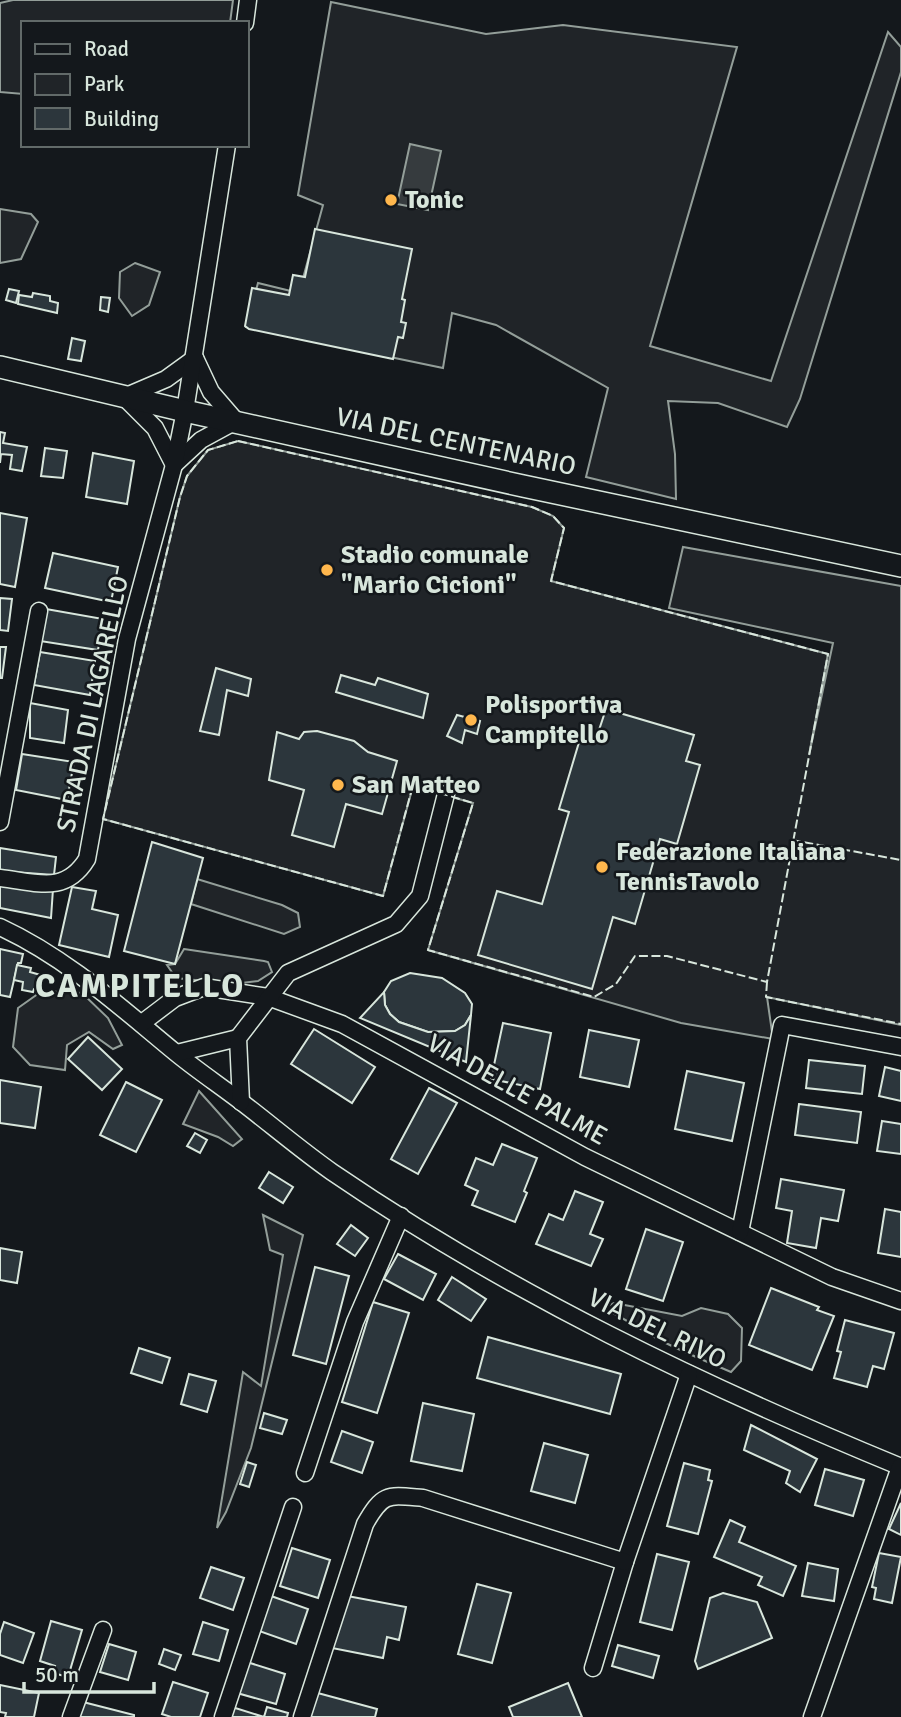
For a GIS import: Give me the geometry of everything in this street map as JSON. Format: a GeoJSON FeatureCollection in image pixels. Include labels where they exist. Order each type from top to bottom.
{"type":"FeatureCollection","features":[{"type":"Feature","properties":{"kind":"street"},"geometry":{"type":"LineString","coordinates":[[245,21],[248,0]]}},
{"type":"Feature","properties":{"kind":"street","name":"STRADA DI LAGARELLO"},"geometry":{"type":"LineString","coordinates":[[0,878],[55,884],[69,880],[87,859],[127,639],[174,465],[185,411],[227,147]]}},
{"type":"Feature","properties":{"kind":"street"},"geometry":{"type":"LineString","coordinates":[[195,358],[211,392],[236,421],[201,440],[174,465],[155,428],[124,397],[166,379],[195,358]]}},
{"type":"Feature","properties":{"kind":"street","name":"VIA DEL CENTENARIO"},"geometry":{"type":"LineString","coordinates":[[0,367],[523,486],[901,566]]}},
{"type":"Feature","properties":{"kind":"street"},"geometry":{"type":"LineString","coordinates":[[0,822],[39,611]]}},
{"type":"Feature","properties":{"kind":"street"},"geometry":{"type":"LineString","coordinates":[[241,1102],[238,1038],[288,972],[396,924],[420,896],[446,794]]}},
{"type":"Feature","properties":{"kind":"street","name":"VIA DEL RIVO"},"geometry":{"type":"LineString","coordinates":[[0,928],[38,947],[92,983],[177,1054],[330,1171],[401,1216],[534,1295],[689,1374],[900,1467]]}},
{"type":"Feature","properties":{"kind":"street","name":"VIA DELLE PALME"},"geometry":{"type":"LineString","coordinates":[[142,1023],[175,998],[204,987],[268,997],[342,1024],[585,1157],[832,1277],[901,1301]]}},
{"type":"Feature","properties":{"kind":"street"},"geometry":{"type":"LineString","coordinates":[[740,1232],[782,1025],[901,1047]]}},
{"type":"Feature","properties":{"kind":"street"},"geometry":{"type":"LineString","coordinates":[[177,1054],[238,1038]]}},
{"type":"Feature","properties":{"kind":"street"},"geometry":{"type":"LineString","coordinates":[[305,1473],[355,1322],[401,1216]]}},
{"type":"Feature","properties":{"kind":"street"},"geometry":{"type":"LineString","coordinates":[[593,1668],[625,1562],[689,1374]]}},
{"type":"Feature","properties":{"kind":"street"},"geometry":{"type":"LineString","coordinates":[[812,1717],[900,1467]]}},
{"type":"Feature","properties":{"kind":"street"},"geometry":{"type":"LineString","coordinates":[[302,1717],[365,1524],[376,1504],[392,1495],[423,1498],[625,1562]]}},
{"type":"Feature","properties":{"kind":"street"},"geometry":{"type":"LineString","coordinates":[[223,1717],[293,1507]]}},
{"type":"Feature","properties":{"kind":"street"},"geometry":{"type":"LineString","coordinates":[[71,1717],[103,1630]]}},
{"type":"Feature","properties":{"kind":"green space"},"geometry":{"type":"Polygon","coordinates":[[[13,0],[233,0],[230,21],[21,21],[21,94],[0,92],[0,3],[13,0]]]}},
{"type":"Feature","properties":{"kind":"green space"},"geometry":{"type":"Polygon","coordinates":[[[331,2],[486,34],[563,25],[737,47],[650,346],[771,381],[888,32],[901,47],[901,72],[800,399],[787,427],[718,403],[668,401],[675,454],[676,499],[586,477],[608,388],[496,325],[452,313],[443,368],[246,327],[258,283],[299,293],[323,205],[298,195],[331,2]]]}},
{"type":"Feature","properties":{"kind":"green space"},"geometry":{"type":"Polygon","coordinates":[[[0,209],[31,214],[38,222],[21,259],[0,263],[0,209]]]}},
{"type":"Feature","properties":{"kind":"green space"},"geometry":{"type":"Polygon","coordinates":[[[135,263],[160,272],[149,305],[132,316],[119,298],[120,272],[135,263]]]}},
{"type":"Feature","properties":{"kind":"green space","name":"Polisportiva Campitello"},"geometry":{"type":"Polygon","coordinates":[[[238,441],[532,507],[553,516],[564,528],[551,581],[828,654],[809,755],[833,643],[669,608],[683,547],[901,586],[901,1025],[767,997],[773,1039],[681,1023],[428,950],[473,803],[413,786],[383,896],[103,819],[187,476],[208,450],[238,441]]]}},
{"type":"Feature","properties":{"kind":"green space"},"geometry":{"type":"Polygon","coordinates":[[[197,879],[282,905],[298,913],[300,927],[284,934],[191,904],[197,879]]]}},
{"type":"Feature","properties":{"kind":"green space"},"geometry":{"type":"Polygon","coordinates":[[[184,949],[268,962],[272,972],[258,981],[233,984],[176,978],[167,965],[175,964],[184,949]]]}},
{"type":"Feature","properties":{"kind":"green space"},"geometry":{"type":"Polygon","coordinates":[[[42,991],[82,993],[108,1018],[122,1045],[113,1049],[89,1032],[67,1045],[65,1070],[30,1065],[13,1047],[18,1008],[42,991]]]}},
{"type":"Feature","properties":{"kind":"green space"},"geometry":{"type":"Polygon","coordinates":[[[199,1091],[242,1139],[233,1146],[218,1137],[183,1124],[199,1091]]]}},
{"type":"Feature","properties":{"kind":"green space"},"geometry":{"type":"Polygon","coordinates":[[[263,1215],[303,1235],[251,1448],[217,1528],[243,1372],[261,1386],[283,1255],[270,1250],[263,1215]]]}},
{"type":"Feature","properties":{"kind":"green space"},"geometry":{"type":"Polygon","coordinates":[[[614,1303],[682,1316],[701,1308],[728,1314],[742,1328],[741,1361],[731,1372],[684,1352],[603,1308],[614,1303]]]}},
{"type":"Feature","properties":{"kind":"shaded area"},"geometry":{"type":"Polygon","coordinates":[[[410,144],[441,151],[428,210],[397,204],[410,144]]]}},
{"type":"Feature","properties":{"kind":"building"},"geometry":{"type":"Polygon","coordinates":[[[315,229],[412,249],[402,299],[405,300],[401,322],[406,323],[403,338],[398,337],[393,359],[245,326],[252,288],[289,295],[293,275],[305,277],[315,229]]]}},
{"type":"Feature","properties":{"kind":"building"},"geometry":{"type":"Polygon","coordinates":[[[9,289],[19,291],[16,303],[6,300],[9,289]]]}},
{"type":"Feature","properties":{"kind":"building"},"geometry":{"type":"Polygon","coordinates":[[[33,293],[50,296],[50,301],[58,303],[57,313],[18,304],[19,295],[32,297],[33,293]]]}},
{"type":"Feature","properties":{"kind":"building"},"geometry":{"type":"Polygon","coordinates":[[[101,297],[110,298],[108,312],[100,310],[101,297]]]}},
{"type":"Feature","properties":{"kind":"building"},"geometry":{"type":"Polygon","coordinates":[[[72,338],[85,341],[81,361],[68,359],[72,338]]]}},
{"type":"Feature","properties":{"kind":"building"},"geometry":{"type":"Polygon","coordinates":[[[0,432],[5,433],[3,443],[27,447],[22,471],[10,469],[12,455],[1,454],[0,463],[0,432]]]}},
{"type":"Feature","properties":{"kind":"building"},"geometry":{"type":"Polygon","coordinates":[[[45,448],[67,451],[63,478],[41,476],[45,448]]]}},
{"type":"Feature","properties":{"kind":"building"},"geometry":{"type":"Polygon","coordinates":[[[93,453],[134,461],[127,504],[86,497],[93,453]]]}},
{"type":"Feature","properties":{"kind":"building"},"geometry":{"type":"Polygon","coordinates":[[[0,513],[27,518],[15,587],[0,584],[0,513]]]}},
{"type":"Feature","properties":{"kind":"building"},"geometry":{"type":"Polygon","coordinates":[[[53,553],[118,567],[111,602],[45,588],[53,553]]]}},
{"type":"Feature","properties":{"kind":"building"},"geometry":{"type":"Polygon","coordinates":[[[0,598],[12,599],[8,631],[0,630],[0,598]]]}},
{"type":"Feature","properties":{"kind":"building"},"geometry":{"type":"Polygon","coordinates":[[[46,609],[103,619],[98,650],[40,641],[46,609]]]}},
{"type":"Feature","properties":{"kind":"building"},"geometry":{"type":"Polygon","coordinates":[[[0,647],[6,647],[2,678],[0,678],[0,647]]]}},
{"type":"Feature","properties":{"kind":"building"},"geometry":{"type":"Polygon","coordinates":[[[40,652],[95,661],[90,695],[34,685],[40,652]]]}},
{"type":"Feature","properties":{"kind":"building"},"geometry":{"type":"Polygon","coordinates":[[[216,668],[251,679],[248,696],[227,690],[219,735],[200,731],[216,668]]]}},
{"type":"Feature","properties":{"kind":"building"},"geometry":{"type":"Polygon","coordinates":[[[341,675],[375,685],[378,678],[428,694],[423,718],[336,692],[341,675]]]}},
{"type":"Feature","properties":{"kind":"building"},"geometry":{"type":"Polygon","coordinates":[[[30,703],[68,710],[64,743],[30,738],[30,703]]]}},
{"type":"Feature","properties":{"kind":"building","name":"Federazione Italiana TennisTavolo"},"geometry":{"type":"Polygon","coordinates":[[[606,709],[694,735],[686,761],[700,765],[677,844],[660,839],[635,924],[613,917],[592,989],[478,955],[497,891],[542,904],[569,812],[559,809],[583,729],[598,733],[606,709]]]}},
{"type":"Feature","properties":{"kind":"building"},"geometry":{"type":"Polygon","coordinates":[[[457,715],[480,721],[477,734],[465,730],[462,743],[447,736],[457,715]]]}},
{"type":"Feature","properties":{"kind":"building","name":"San Matteo"},"geometry":{"type":"Polygon","coordinates":[[[317,731],[354,741],[368,752],[397,761],[382,814],[346,804],[334,847],[292,835],[304,790],[269,780],[277,732],[299,739],[304,732],[317,731]]]}},
{"type":"Feature","properties":{"kind":"building"},"geometry":{"type":"Polygon","coordinates":[[[22,754],[74,762],[67,800],[16,790],[22,754]]]}},
{"type":"Feature","properties":{"kind":"building"},"geometry":{"type":"Polygon","coordinates":[[[152,842],[203,858],[175,964],[124,951],[152,842]]]}},
{"type":"Feature","properties":{"kind":"building"},"geometry":{"type":"Polygon","coordinates":[[[0,848],[56,857],[54,875],[0,871],[0,848]]]}},
{"type":"Feature","properties":{"kind":"building"},"geometry":{"type":"Polygon","coordinates":[[[0,885],[53,889],[51,918],[0,908],[0,885]]]}},
{"type":"Feature","properties":{"kind":"building"},"geometry":{"type":"Polygon","coordinates":[[[72,887],[96,891],[92,909],[118,915],[109,957],[59,945],[72,887]]]}},
{"type":"Feature","properties":{"kind":"building"},"geometry":{"type":"Polygon","coordinates":[[[0,949],[23,954],[21,963],[18,963],[10,997],[0,995],[0,949]]]}},
{"type":"Feature","properties":{"kind":"building"},"geometry":{"type":"Polygon","coordinates":[[[17,965],[31,968],[30,972],[44,976],[41,990],[22,990],[23,982],[14,980],[17,965]]]}},
{"type":"Feature","properties":{"kind":"building"},"geometry":{"type":"Polygon","coordinates":[[[410,973],[442,978],[465,993],[472,1004],[471,1015],[465,1025],[455,1031],[428,1032],[399,1022],[390,1014],[385,1005],[384,992],[391,981],[410,973]]]}},
{"type":"Feature","properties":{"kind":"building"},"geometry":{"type":"Polygon","coordinates":[[[384,992],[385,1005],[390,1014],[399,1022],[428,1032],[455,1031],[465,1025],[471,1015],[466,1062],[360,1018],[384,992]]]}},
{"type":"Feature","properties":{"kind":"building"},"geometry":{"type":"Polygon","coordinates":[[[503,1023],[551,1033],[540,1089],[491,1079],[503,1023]]]}},
{"type":"Feature","properties":{"kind":"building"},"geometry":{"type":"Polygon","coordinates":[[[314,1029],[375,1067],[352,1103],[291,1064],[314,1029]]]}},
{"type":"Feature","properties":{"kind":"building"},"geometry":{"type":"Polygon","coordinates":[[[589,1030],[639,1040],[629,1087],[580,1077],[589,1030]]]}},
{"type":"Feature","properties":{"kind":"building"},"geometry":{"type":"Polygon","coordinates":[[[88,1037],[122,1069],[102,1090],[68,1059],[88,1037]]]}},
{"type":"Feature","properties":{"kind":"building"},"geometry":{"type":"Polygon","coordinates":[[[809,1060],[865,1066],[862,1094],[806,1088],[809,1060]]]}},
{"type":"Feature","properties":{"kind":"building"},"geometry":{"type":"Polygon","coordinates":[[[885,1067],[901,1071],[901,1101],[879,1096],[885,1067]]]}},
{"type":"Feature","properties":{"kind":"building"},"geometry":{"type":"Polygon","coordinates":[[[687,1071],[744,1083],[732,1141],[675,1129],[687,1071]]]}},
{"type":"Feature","properties":{"kind":"building"},"geometry":{"type":"Polygon","coordinates":[[[0,1080],[41,1087],[35,1128],[0,1123],[0,1080]]]}},
{"type":"Feature","properties":{"kind":"building"},"geometry":{"type":"Polygon","coordinates":[[[126,1082],[162,1100],[136,1152],[100,1135],[126,1082]]]}},
{"type":"Feature","properties":{"kind":"building"},"geometry":{"type":"Polygon","coordinates":[[[429,1088],[457,1103],[418,1174],[391,1159],[429,1088]]]}},
{"type":"Feature","properties":{"kind":"building"},"geometry":{"type":"Polygon","coordinates":[[[799,1104],[861,1112],[857,1143],[795,1135],[799,1104]]]}},
{"type":"Feature","properties":{"kind":"building"},"geometry":{"type":"Polygon","coordinates":[[[882,1121],[901,1124],[901,1154],[877,1151],[882,1121]]]}},
{"type":"Feature","properties":{"kind":"building"},"geometry":{"type":"Polygon","coordinates":[[[195,1133],[207,1140],[200,1153],[187,1146],[195,1133]]]}},
{"type":"Feature","properties":{"kind":"building"},"geometry":{"type":"Polygon","coordinates":[[[502,1144],[537,1158],[515,1222],[472,1205],[478,1191],[465,1185],[476,1158],[493,1165],[502,1144]]]}},
{"type":"Feature","properties":{"kind":"building"},"geometry":{"type":"Polygon","coordinates":[[[269,1172],[293,1187],[283,1203],[259,1188],[269,1172]]]}},
{"type":"Feature","properties":{"kind":"building"},"geometry":{"type":"Polygon","coordinates":[[[781,1179],[844,1190],[838,1221],[821,1218],[816,1248],[787,1243],[792,1211],[776,1208],[781,1179]]]}},
{"type":"Feature","properties":{"kind":"building"},"geometry":{"type":"Polygon","coordinates":[[[575,1191],[603,1202],[590,1234],[603,1239],[591,1266],[536,1244],[549,1214],[563,1220],[575,1191]]]}},
{"type":"Feature","properties":{"kind":"building"},"geometry":{"type":"Polygon","coordinates":[[[885,1209],[901,1212],[901,1257],[878,1253],[885,1209]]]}},
{"type":"Feature","properties":{"kind":"building"},"geometry":{"type":"Polygon","coordinates":[[[351,1225],[368,1238],[355,1256],[337,1244],[351,1225]]]}},
{"type":"Feature","properties":{"kind":"building"},"geometry":{"type":"Polygon","coordinates":[[[646,1229],[683,1242],[663,1301],[626,1289],[646,1229]]]}},
{"type":"Feature","properties":{"kind":"building"},"geometry":{"type":"Polygon","coordinates":[[[0,1248],[22,1252],[17,1283],[0,1280],[0,1248]]]}},
{"type":"Feature","properties":{"kind":"building"},"geometry":{"type":"Polygon","coordinates":[[[398,1254],[436,1274],[423,1300],[384,1279],[398,1254]]]}},
{"type":"Feature","properties":{"kind":"building"},"geometry":{"type":"Polygon","coordinates":[[[315,1267],[349,1276],[326,1364],[293,1355],[315,1267]]]}},
{"type":"Feature","properties":{"kind":"building"},"geometry":{"type":"Polygon","coordinates":[[[452,1277],[486,1299],[471,1321],[438,1300],[452,1277]]]}},
{"type":"Feature","properties":{"kind":"building"},"geometry":{"type":"Polygon","coordinates":[[[771,1288],[819,1307],[817,1310],[834,1316],[812,1370],[749,1345],[771,1288]]]}},
{"type":"Feature","properties":{"kind":"building"},"geometry":{"type":"Polygon","coordinates":[[[373,1302],[409,1313],[377,1413],[342,1402],[373,1302]]]}},
{"type":"Feature","properties":{"kind":"building"},"geometry":{"type":"Polygon","coordinates":[[[845,1320],[894,1333],[884,1369],[873,1366],[867,1387],[834,1378],[845,1320]]]}},
{"type":"Feature","properties":{"kind":"building"},"geometry":{"type":"Polygon","coordinates":[[[488,1337],[621,1374],[610,1414],[477,1378],[488,1337]]]}},
{"type":"Feature","properties":{"kind":"building"},"geometry":{"type":"Polygon","coordinates":[[[139,1348],[170,1358],[162,1383],[131,1373],[139,1348]]]}},
{"type":"Feature","properties":{"kind":"building"},"geometry":{"type":"Polygon","coordinates":[[[189,1374],[216,1381],[207,1412],[181,1404],[189,1374]]]}},
{"type":"Feature","properties":{"kind":"building"},"geometry":{"type":"Polygon","coordinates":[[[423,1403],[474,1414],[462,1471],[411,1461],[423,1403]]]}},
{"type":"Feature","properties":{"kind":"building"},"geometry":{"type":"Polygon","coordinates":[[[264,1413],[287,1420],[282,1434],[260,1428],[264,1413]]]}},
{"type":"Feature","properties":{"kind":"building"},"geometry":{"type":"Polygon","coordinates":[[[751,1425],[817,1459],[800,1492],[786,1483],[790,1471],[744,1450],[751,1425]]]}},
{"type":"Feature","properties":{"kind":"building"},"geometry":{"type":"Polygon","coordinates":[[[342,1431],[373,1442],[362,1473],[331,1462],[342,1431]]]}},
{"type":"Feature","properties":{"kind":"building"},"geometry":{"type":"Polygon","coordinates":[[[544,1443],[588,1455],[575,1503],[531,1491],[544,1443]]]}},
{"type":"Feature","properties":{"kind":"building"},"geometry":{"type":"Polygon","coordinates":[[[247,1462],[256,1465],[249,1487],[240,1484],[247,1462]]]}},
{"type":"Feature","properties":{"kind":"building"},"geometry":{"type":"Polygon","coordinates":[[[684,1463],[710,1470],[708,1480],[712,1481],[698,1534],[667,1526],[684,1463]]]}},
{"type":"Feature","properties":{"kind":"building"},"geometry":{"type":"Polygon","coordinates":[[[825,1469],[864,1480],[853,1516],[815,1505],[825,1469]]]}},
{"type":"Feature","properties":{"kind":"building"},"geometry":{"type":"Polygon","coordinates":[[[901,1503],[901,1535],[889,1529],[901,1503]]]}},
{"type":"Feature","properties":{"kind":"building"},"geometry":{"type":"Polygon","coordinates":[[[730,1520],[745,1527],[739,1542],[796,1566],[783,1596],[758,1585],[762,1577],[714,1557],[730,1520]]]}},
{"type":"Feature","properties":{"kind":"building"},"geometry":{"type":"Polygon","coordinates":[[[292,1548],[330,1560],[318,1598],[280,1586],[292,1548]]]}},
{"type":"Feature","properties":{"kind":"building"},"geometry":{"type":"Polygon","coordinates":[[[879,1553],[901,1557],[892,1603],[874,1599],[876,1588],[872,1587],[879,1553]]]}},
{"type":"Feature","properties":{"kind":"building"},"geometry":{"type":"Polygon","coordinates":[[[657,1554],[689,1562],[672,1630],[640,1622],[657,1554]]]}},
{"type":"Feature","properties":{"kind":"building"},"geometry":{"type":"Polygon","coordinates":[[[808,1563],[838,1569],[834,1601],[802,1596],[808,1563]]]}},
{"type":"Feature","properties":{"kind":"building"},"geometry":{"type":"Polygon","coordinates":[[[211,1567],[244,1578],[233,1610],[200,1598],[211,1567]]]}},
{"type":"Feature","properties":{"kind":"building"},"geometry":{"type":"Polygon","coordinates":[[[477,1584],[511,1593],[492,1663],[458,1654],[477,1584]]]}},
{"type":"Feature","properties":{"kind":"building"},"geometry":{"type":"Polygon","coordinates":[[[723,1593],[757,1602],[772,1638],[698,1669],[695,1661],[710,1598],[723,1593]]]}},
{"type":"Feature","properties":{"kind":"building"},"geometry":{"type":"Polygon","coordinates":[[[342,1595],[406,1607],[399,1640],[387,1637],[383,1658],[332,1648],[342,1595]]]}},
{"type":"Feature","properties":{"kind":"building"},"geometry":{"type":"Polygon","coordinates":[[[271,1596],[308,1609],[296,1644],[259,1631],[271,1596]]]}},
{"type":"Feature","properties":{"kind":"building"},"geometry":{"type":"Polygon","coordinates":[[[51,1621],[82,1630],[68,1677],[53,1673],[55,1666],[40,1661],[51,1621]]]}},
{"type":"Feature","properties":{"kind":"building"},"geometry":{"type":"Polygon","coordinates":[[[4,1622],[34,1633],[23,1663],[0,1655],[0,1634],[4,1622]]]}},
{"type":"Feature","properties":{"kind":"building"},"geometry":{"type":"Polygon","coordinates":[[[203,1622],[228,1630],[219,1661],[193,1654],[203,1622]]]}},
{"type":"Feature","properties":{"kind":"building"},"geometry":{"type":"Polygon","coordinates":[[[109,1644],[136,1652],[128,1680],[100,1672],[109,1644]]]}},
{"type":"Feature","properties":{"kind":"building"},"geometry":{"type":"Polygon","coordinates":[[[618,1645],[659,1656],[653,1678],[612,1666],[618,1645]]]}},
{"type":"Feature","properties":{"kind":"building"},"geometry":{"type":"Polygon","coordinates":[[[164,1649],[181,1655],[175,1670],[159,1664],[164,1649]]]}},
{"type":"Feature","properties":{"kind":"building"},"geometry":{"type":"Polygon","coordinates":[[[247,1662],[285,1674],[276,1704],[237,1693],[247,1662]]]}},
{"type":"Feature","properties":{"kind":"building"},"geometry":{"type":"Polygon","coordinates":[[[173,1682],[208,1693],[200,1717],[171,1717],[162,1714],[173,1682]]]}},
{"type":"Feature","properties":{"kind":"building"},"geometry":{"type":"Polygon","coordinates":[[[568,1683],[582,1717],[513,1717],[509,1707],[568,1683]]]}},
{"type":"Feature","properties":{"kind":"building"},"geometry":{"type":"Polygon","coordinates":[[[0,1685],[39,1693],[34,1717],[5,1717],[6,1713],[0,1712],[0,1685]]]}},
{"type":"Feature","properties":{"kind":"building"},"geometry":{"type":"Polygon","coordinates":[[[314,1692],[377,1709],[375,1717],[307,1717],[314,1692]]]}},
{"type":"Feature","properties":{"kind":"building"},"geometry":{"type":"Polygon","coordinates":[[[83,1702],[134,1715],[134,1717],[79,1717],[83,1702]]]}},
{"type":"Feature","properties":{"kind":"building"},"geometry":{"type":"Polygon","coordinates":[[[232,1707],[264,1717],[229,1717],[232,1707]]]}},
{"type":"Feature","properties":{"kind":"building"},"geometry":{"type":"Polygon","coordinates":[[[267,1707],[288,1713],[287,1717],[264,1717],[267,1707]]]}},
{"type":"Feature","properties":{"kind":"fence"},"geometry":{"type":"LineString","coordinates":[[238,441],[532,507],[553,516],[564,528],[551,581],[828,654],[767,982],[667,956],[635,956],[616,984],[594,997],[428,950],[473,803],[413,785],[383,896],[103,819],[187,476],[208,450],[238,441]]}},
{"type":"Feature","properties":{"kind":"fence"},"geometry":{"type":"LineString","coordinates":[[792,840],[901,860]]}},
{"type":"Feature","properties":{"kind":"fence"},"geometry":{"type":"LineString","coordinates":[[767,982],[766,997],[901,1024]]}},
{"type":"Feature","properties":{"kind":"place","name":"Tonic"},"geometry":{"type":"Point","coordinates":[391,200]}},
{"type":"Feature","properties":{"kind":"place","name":"Stadio comunale \"Mario Cicioni\""},"geometry":{"type":"Point","coordinates":[327,570]}},
{"type":"Feature","properties":{"kind":"place","name":"Polisportiva Campitello"},"geometry":{"type":"Point","coordinates":[471,720]}},
{"type":"Feature","properties":{"kind":"place","name":"San Matteo"},"geometry":{"type":"Point","coordinates":[338,785]}},
{"type":"Feature","properties":{"kind":"place","name":"Federazione Italiana TennisTavolo"},"geometry":{"type":"Point","coordinates":[602,867]}},
{"type":"Feature","properties":{"kind":"district","name":"CAMPITELLO"},"geometry":{"type":"Point","coordinates":[140,986]}}]}
